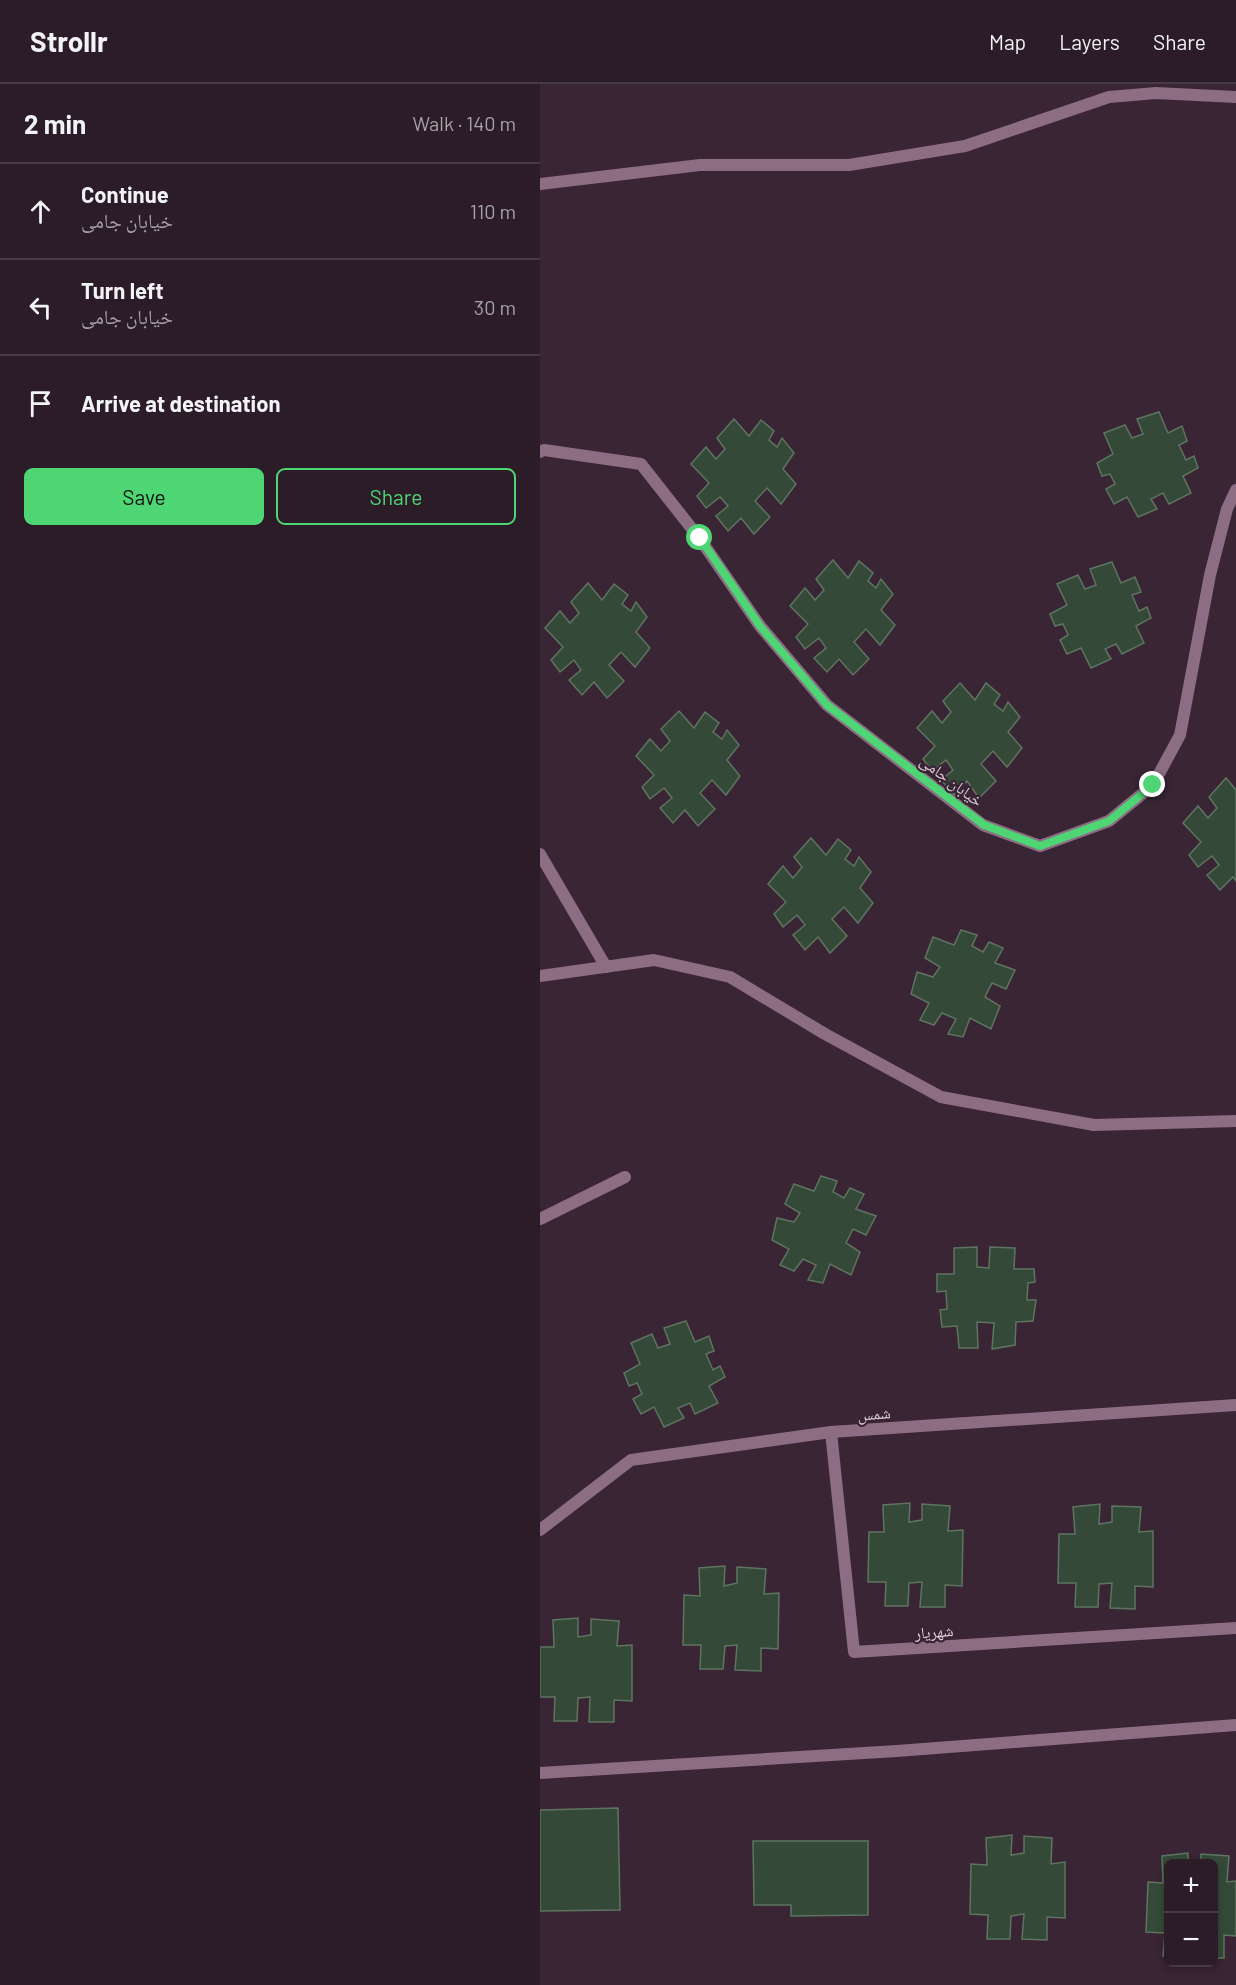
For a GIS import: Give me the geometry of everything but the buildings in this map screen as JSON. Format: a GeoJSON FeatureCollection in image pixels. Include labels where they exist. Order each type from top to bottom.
{"type":"FeatureCollection","features":[{"type":"Feature","properties":{"kind":"street"},"geometry":{"type":"LineString","coordinates":[[540,184],[700,165],[849,165],[966,146],[1109,97],[1156,93],[1236,97]]}},
{"type":"Feature","properties":{"kind":"street","name":"خیابان جامی"},"geometry":{"type":"LineString","coordinates":[[541,451],[641,464],[700,538],[760,626],[827,705],[984,825],[1040,846],[1109,821],[1153,785],[1180,735],[1210,575],[1227,509],[1236,490]]}},
{"type":"Feature","properties":{"kind":"street"},"geometry":{"type":"LineString","coordinates":[[540,854],[606,967]]}},
{"type":"Feature","properties":{"kind":"street"},"geometry":{"type":"LineString","coordinates":[[540,976],[654,960],[730,977],[825,1034],[942,1097],[1094,1125],[1236,1121]]}},
{"type":"Feature","properties":{"kind":"street"},"geometry":{"type":"LineString","coordinates":[[540,1219],[625,1177]]}},
{"type":"Feature","properties":{"kind":"street","name":"شمس"},"geometry":{"type":"LineString","coordinates":[[540,1530],[631,1460],[831,1432],[1236,1405]]}},
{"type":"Feature","properties":{"kind":"street","name":"شهریار"},"geometry":{"type":"LineString","coordinates":[[831,1432],[854,1652],[1236,1628]]}},
{"type":"Feature","properties":{"kind":"street"},"geometry":{"type":"LineString","coordinates":[[540,1773],[897,1751],[1236,1725]]}},
{"type":"Feature","properties":{"kind":"route"},"geometry":{"type":"LineString","coordinates":[[700,538],[760,626],[827,705],[984,825],[1040,846],[1109,821],[1153,785]]}}]}
